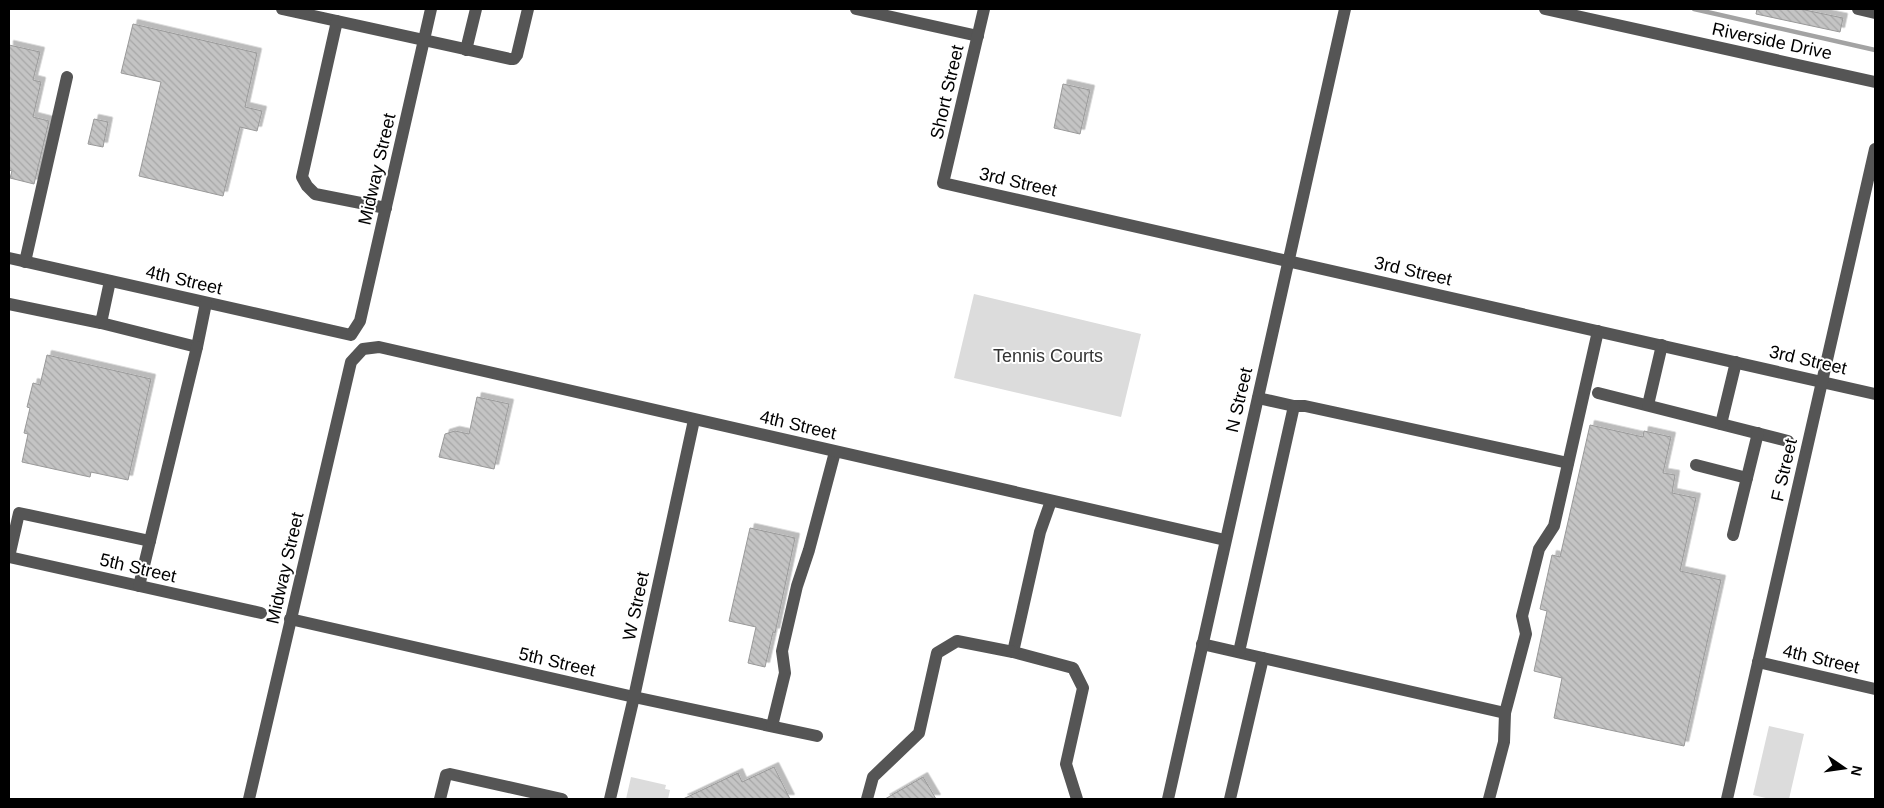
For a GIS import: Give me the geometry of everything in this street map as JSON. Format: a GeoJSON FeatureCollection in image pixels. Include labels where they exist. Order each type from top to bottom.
{"type":"FeatureCollection","features":[{"type":"Feature","properties":{"kind":"street"},"geometry":{"type":"LineString","coordinates":[[282,9],[510,59],[514,59],[517,55],[528,9]]}},
{"type":"Feature","properties":{"kind":"street","name":"Midway Street"},"geometry":{"type":"LineString","coordinates":[[351,335],[360,321],[431,9]]}},
{"type":"Feature","properties":{"kind":"street"},"geometry":{"type":"LineString","coordinates":[[466,50],[476,9]]}},
{"type":"Feature","properties":{"kind":"street"},"geometry":{"type":"LineString","coordinates":[[856,9],[978,36]]}},
{"type":"Feature","properties":{"kind":"street","name":"Short Street"},"geometry":{"type":"LineString","coordinates":[[943,183],[984,9]]}},
{"type":"Feature","properties":{"kind":"street","name":"N Street"},"geometry":{"type":"LineString","coordinates":[[1168,799],[1346,9]]}},
{"type":"Feature","properties":{"kind":"street","name":"Riverside Drive"},"geometry":{"type":"LineString","coordinates":[[1545,9],[1875,82]]}},
{"type":"Feature","properties":{"kind":"street"},"geometry":{"type":"LineString","coordinates":[[1858,9],[1875,13]]}},
{"type":"Feature","properties":{"kind":"street"},"geometry":{"type":"LineString","coordinates":[[337,21],[302,177],[315,194],[386,208]]}},
{"type":"Feature","properties":{"kind":"street"},"geometry":{"type":"LineString","coordinates":[[25,262],[67,77]]}},
{"type":"Feature","properties":{"kind":"street","name":"F Street"},"geometry":{"type":"LineString","coordinates":[[1727,799],[1874,161],[1875,149]]}},
{"type":"Feature","properties":{"kind":"street","name":"3rd Street"},"geometry":{"type":"LineString","coordinates":[[943,183],[1875,394]]}},
{"type":"Feature","properties":{"kind":"street","name":"4th Street"},"geometry":{"type":"LineString","coordinates":[[9,258],[351,335]]}},
{"type":"Feature","properties":{"kind":"street"},"geometry":{"type":"LineString","coordinates":[[101,323],[110,281]]}},
{"type":"Feature","properties":{"kind":"street"},"geometry":{"type":"LineString","coordinates":[[139,586],[206,303]]}},
{"type":"Feature","properties":{"kind":"street"},"geometry":{"type":"LineString","coordinates":[[9,304],[101,323],[197,347]]}},
{"type":"Feature","properties":{"kind":"street"},"geometry":{"type":"LineString","coordinates":[[1489,799],[1504,742],[1505,713],[1526,634],[1522,616],[1538,549],[1554,526],[1598,330]]}},
{"type":"Feature","properties":{"kind":"street"},"geometry":{"type":"LineString","coordinates":[[1648,405],[1662,345]]}},
{"type":"Feature","properties":{"kind":"street","name":"4th Street"},"geometry":{"type":"LineString","coordinates":[[363,349],[379,347],[1225,540]]}},
{"type":"Feature","properties":{"kind":"street","name":"Midway Street"},"geometry":{"type":"LineString","coordinates":[[249,799],[351,362],[363,349]]}},
{"type":"Feature","properties":{"kind":"street"},"geometry":{"type":"LineString","coordinates":[[1721,424],[1736,362]]}},
{"type":"Feature","properties":{"kind":"street"},"geometry":{"type":"LineString","coordinates":[[1598,393],[1788,440]]}},
{"type":"Feature","properties":{"kind":"street"},"geometry":{"type":"LineString","coordinates":[[1258,398],[1294,406],[1304,406],[1568,463]]}},
{"type":"Feature","properties":{"kind":"street"},"geometry":{"type":"LineString","coordinates":[[1239,652],[1294,406]]}},
{"type":"Feature","properties":{"kind":"street","name":"W Street"},"geometry":{"type":"LineString","coordinates":[[610,799],[694,420]]}},
{"type":"Feature","properties":{"kind":"street"},"geometry":{"type":"LineString","coordinates":[[1733,535],[1758,433]]}},
{"type":"Feature","properties":{"kind":"street"},"geometry":{"type":"LineString","coordinates":[[772,726],[785,673],[782,651],[794,596],[809,550],[836,452]]}},
{"type":"Feature","properties":{"kind":"street"},"geometry":{"type":"LineString","coordinates":[[1696,465],[1747,478]]}},
{"type":"Feature","properties":{"kind":"street"},"geometry":{"type":"LineString","coordinates":[[1013,652],[1040,532],[1051,501]]}},
{"type":"Feature","properties":{"kind":"street"},"geometry":{"type":"LineString","coordinates":[[9,557],[19,513],[150,541]]}},
{"type":"Feature","properties":{"kind":"street","name":"5th Street"},"geometry":{"type":"LineString","coordinates":[[9,557],[260,613]]}},
{"type":"Feature","properties":{"kind":"street","name":"5th Street"},"geometry":{"type":"LineString","coordinates":[[290,620],[817,736]]}},
{"type":"Feature","properties":{"kind":"street"},"geometry":{"type":"LineString","coordinates":[[867,799],[873,778],[919,733],[938,653],[957,641],[1013,652],[1073,668],[1084,688],[1066,764],[1077,799]]}},
{"type":"Feature","properties":{"kind":"street"},"geometry":{"type":"LineString","coordinates":[[1202,644],[1505,713]]}},
{"type":"Feature","properties":{"kind":"street"},"geometry":{"type":"LineString","coordinates":[[1230,799],[1263,658]]}},
{"type":"Feature","properties":{"kind":"street","name":"4th Street"},"geometry":{"type":"LineString","coordinates":[[1758,662],[1875,689]]}},
{"type":"Feature","properties":{"kind":"street"},"geometry":{"type":"LineString","coordinates":[[440,799],[446,775],[450,774],[562,799]]}},
{"type":"Feature","properties":{"kind":"green space","name":"Tennis Courts"},"geometry":{"type":"Polygon","coordinates":[[[974,294],[1141,334],[1121,417],[954,378],[974,294]]]}},
{"type":"Feature","properties":{"kind":"green space"},"geometry":{"type":"Polygon","coordinates":[[[1769,726],[1804,734],[1789,799],[1770,799],[1753,795],[1769,726]]]}},
{"type":"Feature","properties":{"kind":"green space"},"geometry":{"type":"Polygon","coordinates":[[[631,777],[666,785],[665,789],[670,790],[668,799],[626,799],[631,777]]]}},
{"type":"Feature","properties":{"kind":"building"},"geometry":{"type":"Polygon","coordinates":[[[1757,9],[1800,9],[1843,18],[1840,32],[1756,14],[1757,9]]]}},
{"type":"Feature","properties":{"kind":"building"},"geometry":{"type":"Polygon","coordinates":[[[133,24],[257,53],[245,107],[262,111],[257,131],[240,127],[223,196],[139,176],[161,82],[121,73],[133,24]]]}},
{"type":"Feature","properties":{"kind":"building"},"geometry":{"type":"Polygon","coordinates":[[[9,45],[40,52],[33,80],[41,82],[33,117],[49,121],[34,184],[10,178],[12,171],[9,170],[9,45]]]}},
{"type":"Feature","properties":{"kind":"building"},"geometry":{"type":"Polygon","coordinates":[[[1063,84],[1090,90],[1080,134],[1054,128],[1063,84]]]}},
{"type":"Feature","properties":{"kind":"building"},"geometry":{"type":"Polygon","coordinates":[[[94,119],[108,122],[103,147],[88,144],[94,119]]]}},
{"type":"Feature","properties":{"kind":"building"},"geometry":{"type":"Polygon","coordinates":[[[47,355],[151,379],[128,480],[91,472],[90,477],[22,462],[28,434],[24,433],[30,408],[27,407],[33,383],[40,385],[47,355]]]}},
{"type":"Feature","properties":{"kind":"building"},"geometry":{"type":"Polygon","coordinates":[[[477,397],[509,404],[494,469],[439,457],[445,434],[455,431],[469,434],[477,397]]]}},
{"type":"Feature","properties":{"kind":"building"},"geometry":{"type":"Polygon","coordinates":[[[1590,425],[1643,437],[1644,431],[1671,437],[1663,473],[1675,475],[1672,493],[1696,498],[1680,571],[1721,580],[1684,746],[1554,718],[1562,678],[1534,671],[1547,611],[1540,609],[1552,555],[1560,557],[1590,425]]]}},
{"type":"Feature","properties":{"kind":"building"},"geometry":{"type":"Polygon","coordinates":[[[750,528],[795,538],[775,633],[773,632],[765,667],[748,663],[756,627],[729,621],[750,528]]]}},
{"type":"Feature","properties":{"kind":"building"},"geometry":{"type":"Polygon","coordinates":[[[774,767],[790,799],[683,799],[738,773],[742,782],[774,767]]]}},
{"type":"Feature","properties":{"kind":"building"},"geometry":{"type":"Polygon","coordinates":[[[923,777],[936,799],[885,799],[923,777]]]}},
{"type":"Feature","properties":{"kind":"waterway"},"geometry":{"type":"LineString","coordinates":[[1694,9],[1875,50]]}}]}
